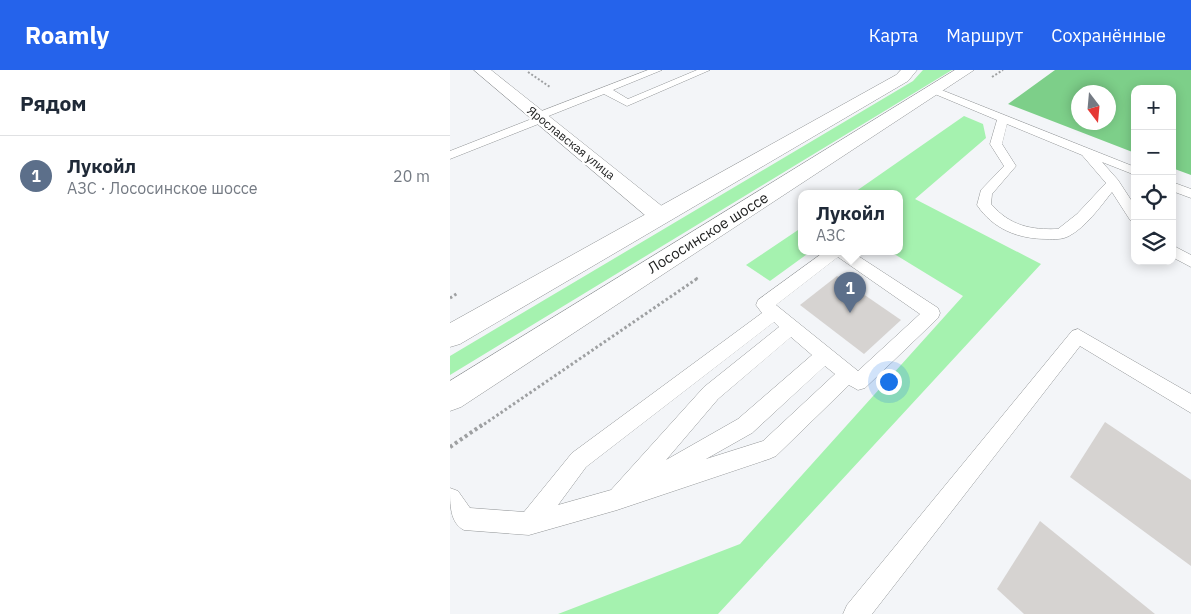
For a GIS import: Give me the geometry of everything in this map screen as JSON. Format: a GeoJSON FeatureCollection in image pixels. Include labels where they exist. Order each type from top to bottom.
{"type":"FeatureCollection","features":[{"type":"Feature","properties":{"kind":"street","name":"Ярославская улица"},"geometry":{"type":"LineString","coordinates":[[482,70],[660,216]]}},
{"type":"Feature","properties":{"kind":"street"},"geometry":{"type":"LineString","coordinates":[[450,336],[902,78],[909,70]]}},
{"type":"Feature","properties":{"kind":"street","name":"Лососинское шоссе"},"geometry":{"type":"LineString","coordinates":[[450,397],[966,70]]}},
{"type":"Feature","properties":{"kind":"lane"},"geometry":{"type":"LineString","coordinates":[[450,155],[657,70]]}},
{"type":"Feature","properties":{"kind":"lane"},"geometry":{"type":"LineString","coordinates":[[605,90],[627,103],[705,70]]}},
{"type":"Feature","properties":{"kind":"lane"},"geometry":{"type":"LineString","coordinates":[[934,90],[1131,169]]}},
{"type":"Feature","properties":{"kind":"lane"},"geometry":{"type":"LineString","coordinates":[[1003,118],[996,144],[1010,166],[986,193],[984,204],[994,218],[1014,229],[1034,234],[1063,233],[1091,208],[1113,183]]}},
{"type":"Feature","properties":{"kind":"lane"},"geometry":{"type":"LineString","coordinates":[[1086,152],[1113,183],[1131,211]]}},
{"type":"Feature","properties":{"kind":"lane"},"geometry":{"type":"LineString","coordinates":[[1176,188],[1191,194]]}},
{"type":"Feature","properties":{"kind":"lane"},"geometry":{"type":"LineString","coordinates":[[1176,253],[1191,262]]}},
{"type":"Feature","properties":{"kind":"lane"},"geometry":{"type":"LineString","coordinates":[[830,255],[764,305],[858,382],[932,312],[846,255]]}},
{"type":"Feature","properties":{"kind":"lane"},"geometry":{"type":"LineString","coordinates":[[529,524],[579,460],[774,313]]}},
{"type":"Feature","properties":{"kind":"lane"},"geometry":{"type":"LineString","coordinates":[[618,498],[711,393],[791,327]]}},
{"type":"Feature","properties":{"kind":"lane"},"geometry":{"type":"LineString","coordinates":[[856,614],[1078,336],[1191,404]]}},
{"type":"Feature","properties":{"kind":"lane"},"geometry":{"type":"LineString","coordinates":[[618,498],[745,426],[825,355]]}},
{"type":"Feature","properties":{"kind":"lane"},"geometry":{"type":"LineString","coordinates":[[450,499],[464,519],[529,524],[618,498],[769,449],[848,374]]}},
{"type":"Feature","properties":{"kind":"path"},"geometry":{"type":"LineString","coordinates":[[450,447],[703,274]]}},
{"type":"Feature","properties":{"kind":"green space"},"geometry":{"type":"Polygon","coordinates":[[[923,70],[952,70],[450,375],[450,356],[913,81],[923,70]]]}},
{"type":"Feature","properties":{"kind":"green space"},"geometry":{"type":"Polygon","coordinates":[[[1055,70],[1191,70],[1191,175],[1176,169],[1176,85],[1131,85],[1131,151],[1075,130],[1116,130],[1116,85],[1071,85],[1071,128],[1008,104],[1055,70]]]}},
{"type":"Feature","properties":{"kind":"green space"},"geometry":{"type":"Polygon","coordinates":[[[964,116],[983,124],[986,138],[915,199],[1041,264],[718,614],[558,614],[740,544],[963,296],[896,255],[903,255],[903,190],[858,190],[964,116]]]}},
{"type":"Feature","properties":{"kind":"green space"},"geometry":{"type":"Polygon","coordinates":[[[798,230],[798,255],[806,255],[770,281],[746,265],[798,230]]]}},
{"type":"Feature","properties":{"kind":"building"},"geometry":{"type":"Polygon","coordinates":[[[837,276],[901,320],[864,354],[800,305],[837,276]]]}},
{"type":"Feature","properties":{"kind":"building"},"geometry":{"type":"Polygon","coordinates":[[[1105,422],[1191,480],[1191,566],[1070,477],[1105,422]]]}},
{"type":"Feature","properties":{"kind":"building"},"geometry":{"type":"Polygon","coordinates":[[[1040,521],[1155,614],[1024,614],[997,589],[1040,521]]]}},
{"type":"Feature","properties":{"kind":"place","name":"Лукойл"},"geometry":{"type":"Point","coordinates":[850,313]}}]}
